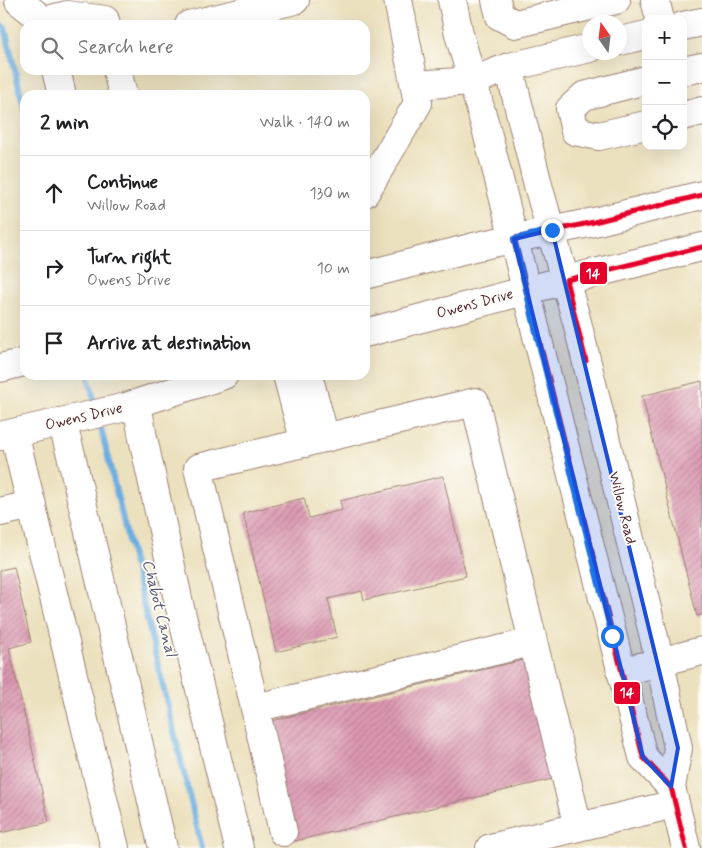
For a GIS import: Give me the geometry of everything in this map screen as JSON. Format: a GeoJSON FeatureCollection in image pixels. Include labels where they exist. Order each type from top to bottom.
{"type":"FeatureCollection","features":[{"type":"Feature","properties":{"kind":"street"},"geometry":{"type":"LineString","coordinates":[[210,20],[296,0]]}},
{"type":"Feature","properties":{"kind":"street"},"geometry":{"type":"LineString","coordinates":[[370,185],[418,103],[398,0]]}},
{"type":"Feature","properties":{"kind":"street","name":"Willow Road"},"geometry":{"type":"LineString","coordinates":[[452,0],[459,34],[514,239],[643,757],[673,796]]}},
{"type":"Feature","properties":{"kind":"street"},"geometry":{"type":"LineString","coordinates":[[496,0],[500,16],[514,24],[616,0]]}},
{"type":"Feature","properties":{"kind":"street"},"geometry":{"type":"LineString","coordinates":[[655,0],[659,15]]}},
{"type":"Feature","properties":{"kind":"street"},"geometry":{"type":"LineString","coordinates":[[19,1],[41,20]]}},
{"type":"Feature","properties":{"kind":"street"},"geometry":{"type":"LineString","coordinates":[[53,20],[67,15],[105,20]]}},
{"type":"Feature","properties":{"kind":"street"},"geometry":{"type":"LineString","coordinates":[[687,25],[702,22]]}},
{"type":"Feature","properties":{"kind":"street"},"geometry":{"type":"LineString","coordinates":[[627,39],[642,36]]}},
{"type":"Feature","properties":{"kind":"street"},"geometry":{"type":"LineString","coordinates":[[415,86],[473,81],[509,67],[582,50]]}},
{"type":"Feature","properties":{"kind":"street","name":"Willow Road"},"geometry":{"type":"LineString","coordinates":[[509,67],[539,189],[566,280],[660,662],[678,748],[673,796],[686,848]]}},
{"type":"Feature","properties":{"kind":"street"},"geometry":{"type":"LineString","coordinates":[[687,70],[702,67]]}},
{"type":"Feature","properties":{"kind":"street"},"geometry":{"type":"LineString","coordinates":[[57,75],[61,90]]}},
{"type":"Feature","properties":{"kind":"street"},"geometry":{"type":"LineString","coordinates":[[118,75],[122,90]]}},
{"type":"Feature","properties":{"kind":"street"},"geometry":{"type":"LineString","coordinates":[[642,81],[584,96],[570,109],[575,131],[599,136],[642,126]]}},
{"type":"Feature","properties":{"kind":"street"},"geometry":{"type":"LineString","coordinates":[[687,115],[702,111]]}},
{"type":"Feature","properties":{"kind":"street"},"geometry":{"type":"LineString","coordinates":[[370,274],[702,195]]}},
{"type":"Feature","properties":{"kind":"street","name":"Owens Drive"},"geometry":{"type":"LineString","coordinates":[[370,332],[526,290],[702,247]]}},
{"type":"Feature","properties":{"kind":"street","name":"Owens Drive"},"geometry":{"type":"LineString","coordinates":[[7,434],[65,422],[131,405],[208,380]]}},
{"type":"Feature","properties":{"kind":"street"},"geometry":{"type":"LineString","coordinates":[[289,380],[315,440]]}},
{"type":"Feature","properties":{"kind":"street"},"geometry":{"type":"LineString","coordinates":[[309,380],[315,440]]}},
{"type":"Feature","properties":{"kind":"street"},"geometry":{"type":"LineString","coordinates":[[282,832],[256,708],[198,468],[475,402],[578,827]]}},
{"type":"Feature","properties":{"kind":"street"},"geometry":{"type":"LineString","coordinates":[[131,405],[143,438],[180,608],[239,848]]}},
{"type":"Feature","properties":{"kind":"street"},"geometry":{"type":"LineString","coordinates":[[65,422],[71,455],[163,848]]}},
{"type":"Feature","properties":{"kind":"street"},"geometry":{"type":"LineString","coordinates":[[7,434],[32,505],[115,848]]}},
{"type":"Feature","properties":{"kind":"street"},"geometry":{"type":"LineString","coordinates":[[0,512],[32,505]]}},
{"type":"Feature","properties":{"kind":"street"},"geometry":{"type":"LineString","coordinates":[[256,708],[532,642]]}},
{"type":"Feature","properties":{"kind":"street"},"geometry":{"type":"LineString","coordinates":[[621,672],[702,651]]}},
{"type":"Feature","properties":{"kind":"street"},"geometry":{"type":"LineString","coordinates":[[490,848],[578,827],[673,796]]}},
{"type":"Feature","properties":{"kind":"highlighted area"},"geometry":{"type":"Polygon","coordinates":[[[552,230],[678,748],[671,787],[643,757],[514,239],[552,230]]]}},
{"type":"Feature","properties":{"kind":"building"},"geometry":{"type":"Polygon","coordinates":[[[702,381],[702,615],[697,616],[642,396],[702,381]]]}},
{"type":"Feature","properties":{"kind":"building"},"geometry":{"type":"Polygon","coordinates":[[[443,476],[466,576],[364,600],[362,591],[328,599],[337,637],[276,652],[243,513],[304,498],[309,518],[342,510],[340,501],[443,476]]]}},
{"type":"Feature","properties":{"kind":"building"},"geometry":{"type":"Polygon","coordinates":[[[14,567],[31,642],[9,648],[49,822],[0,833],[0,570],[14,567]]]}},
{"type":"Feature","properties":{"kind":"building"},"geometry":{"type":"Polygon","coordinates":[[[523,660],[552,779],[295,841],[266,722],[523,660]]]}},
{"type":"Feature","properties":{"kind":"waterway","name":"Chabot Canal"},"geometry":{"type":"LineString","coordinates":[[0,24],[5,28],[20,91]]}},
{"type":"Feature","properties":{"kind":"waterway","name":"Chabot Canal"},"geometry":{"type":"LineString","coordinates":[[89,380],[96,408]]}},
{"type":"Feature","properties":{"kind":"waterway","name":"Chabot Canal"},"geometry":{"type":"LineString","coordinates":[[99,420],[202,848]]}},
{"type":"Feature","properties":{"kind":"transit line","name":"14"},"geometry":{"type":"LineString","coordinates":[[686,848],[671,787],[643,757],[514,239],[594,222],[702,195]]}},
{"type":"Feature","properties":{"kind":"transit line","name":"14"},"geometry":{"type":"LineString","coordinates":[[586,361],[566,280],[702,247]]}},
{"type":"Feature","properties":{"kind":"route"},"geometry":{"type":"LineString","coordinates":[[552,230],[514,239],[612,636]]}}]}
